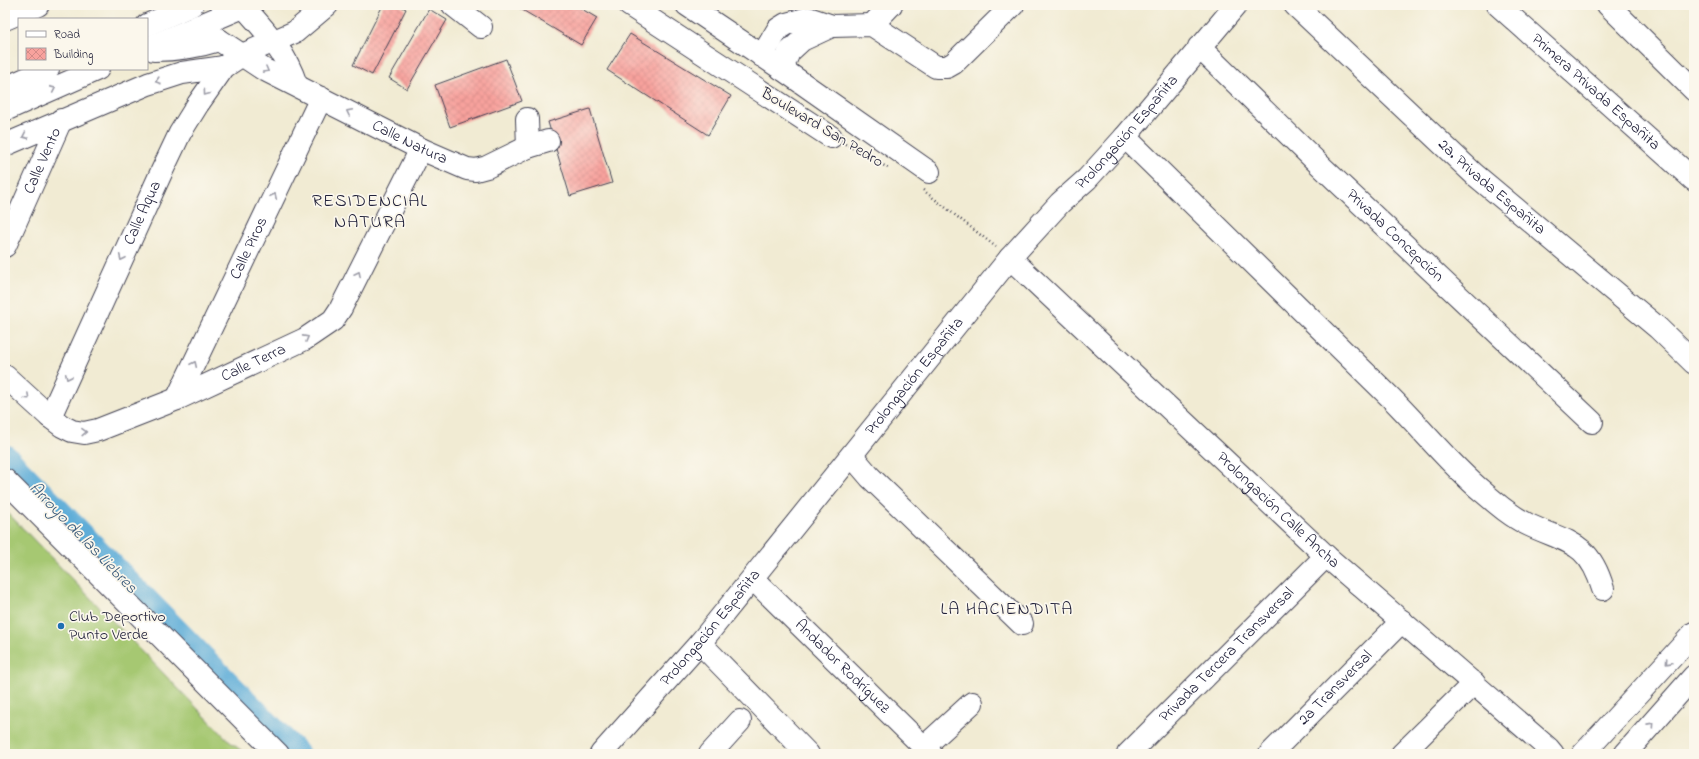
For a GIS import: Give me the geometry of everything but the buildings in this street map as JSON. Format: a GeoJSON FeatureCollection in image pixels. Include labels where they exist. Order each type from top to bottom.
{"type":"FeatureCollection","features":[{"type":"Feature","properties":{"kind":"street"},"geometry":{"type":"LineString","coordinates":[[5,19],[38,5]]}},
{"type":"Feature","properties":{"kind":"street"},"geometry":{"type":"LineString","coordinates":[[148,25],[192,5]]}},
{"type":"Feature","properties":{"kind":"street"},"geometry":{"type":"LineString","coordinates":[[274,42],[295,32],[327,5]]}},
{"type":"Feature","properties":{"kind":"street"},"geometry":{"type":"LineString","coordinates":[[453,5],[481,27]]}},
{"type":"Feature","properties":{"kind":"street","name":"Boulevard San Pedro"},"geometry":{"type":"LineString","coordinates":[[629,5],[831,137]]}},
{"type":"Feature","properties":{"kind":"street","name":"Boulevard San Pedro"},"geometry":{"type":"LineString","coordinates":[[687,5],[782,69],[924,180]]}},
{"type":"Feature","properties":{"kind":"street"},"geometry":{"type":"LineString","coordinates":[[872,25],[891,5]]}},
{"type":"Feature","properties":{"kind":"street"},"geometry":{"type":"LineString","coordinates":[[762,56],[778,29],[786,24],[808,18],[832,26],[872,25],[936,67],[947,67],[954,63],[1013,5]]}},
{"type":"Feature","properties":{"kind":"street","name":"Prolongación Españita"},"geometry":{"type":"LineString","coordinates":[[601,754],[700,643],[753,579],[1010,258],[1060,203],[1087,179],[1126,137],[1199,47],[1236,5]]}},
{"type":"Feature","properties":{"kind":"street","name":"2a. Privada Españita"},"geometry":{"type":"LineString","coordinates":[[1295,5],[1474,174],[1658,328],[1694,363]]}},
{"type":"Feature","properties":{"kind":"street","name":"Primera Privada Españita"},"geometry":{"type":"LineString","coordinates":[[1498,5],[1694,180]]}},
{"type":"Feature","properties":{"kind":"street"},"geometry":{"type":"LineString","coordinates":[[1608,5],[1694,90]]}},
{"type":"Feature","properties":{"kind":"street"},"geometry":{"type":"LineString","coordinates":[[148,49],[246,6],[274,42],[290,69],[296,84]]}},
{"type":"Feature","properties":{"kind":"street","name":"Calle Natura"},"geometry":{"type":"LineString","coordinates":[[198,26],[263,69],[296,84],[422,149],[467,169],[476,170],[487,167],[538,144],[527,119]]}},
{"type":"Feature","properties":{"kind":"street"},"geometry":{"type":"LineString","coordinates":[[782,69],[790,52],[802,40],[832,26]]}},
{"type":"Feature","properties":{"kind":"street"},"geometry":{"type":"LineString","coordinates":[[718,63],[736,39]]}},
{"type":"Feature","properties":{"kind":"street"},"geometry":{"type":"LineString","coordinates":[[148,49],[180,49],[196,47],[219,40]]}},
{"type":"Feature","properties":{"kind":"street","name":"Calle Aqua"},"geometry":{"type":"LineString","coordinates":[[50,417],[180,133],[224,67],[242,55],[274,42]]}},
{"type":"Feature","properties":{"kind":"street","name":"Privada Concepción"},"geometry":{"type":"LineString","coordinates":[[1199,47],[1323,168],[1592,422]]}},
{"type":"Feature","properties":{"kind":"street"},"geometry":{"type":"LineString","coordinates":[[5,145],[148,84],[182,73],[224,67]]}},
{"type":"Feature","properties":{"kind":"street"},"geometry":{"type":"LineString","coordinates":[[5,88],[46,70]]}},
{"type":"Feature","properties":{"kind":"street"},"geometry":{"type":"LineString","coordinates":[[5,110],[96,70]]}},
{"type":"Feature","properties":{"kind":"street","name":"Calle Piros"},"geometry":{"type":"LineString","coordinates":[[178,399],[321,98]]}},
{"type":"Feature","properties":{"kind":"street","name":"Calle Vento"},"geometry":{"type":"LineString","coordinates":[[5,246],[61,120]]}},
{"type":"Feature","properties":{"kind":"street"},"geometry":{"type":"LineString","coordinates":[[1126,137],[1412,419],[1482,492],[1511,515],[1529,525],[1575,544],[1587,556],[1597,571],[1602,589]]}},
{"type":"Feature","properties":{"kind":"street","name":"Calle Terra"},"geometry":{"type":"LineString","coordinates":[[5,376],[50,417],[72,431],[84,433],[98,430],[178,399],[304,339],[333,320],[341,308],[422,149]]}},
{"type":"Feature","properties":{"kind":"street","name":"Prolongación Calle Ancha"},"geometry":{"type":"LineString","coordinates":[[1010,258],[1326,556],[1474,683],[1553,754]]}},
{"type":"Feature","properties":{"kind":"street"},"geometry":{"type":"LineString","coordinates":[[852,456],[870,477],[1022,624]]}},
{"type":"Feature","properties":{"kind":"street"},"geometry":{"type":"LineString","coordinates":[[5,480],[278,754]]}},
{"type":"Feature","properties":{"kind":"street","name":"Privada Tercera Transversal"},"geometry":{"type":"LineString","coordinates":[[1128,754],[1326,556]]}},
{"type":"Feature","properties":{"kind":"street","name":"Andador Rodríguez"},"geometry":{"type":"LineString","coordinates":[[753,579],[928,750]]}},
{"type":"Feature","properties":{"kind":"street","name":"2a Transversal"},"geometry":{"type":"LineString","coordinates":[[1270,754],[1402,621]]}},
{"type":"Feature","properties":{"kind":"street"},"geometry":{"type":"LineString","coordinates":[[1583,754],[1694,633]]}},
{"type":"Feature","properties":{"kind":"street"},"geometry":{"type":"LineString","coordinates":[[700,643],[808,754]]}},
{"type":"Feature","properties":{"kind":"street"},"geometry":{"type":"LineString","coordinates":[[1625,754],[1694,676]]}},
{"type":"Feature","properties":{"kind":"street"},"geometry":{"type":"LineString","coordinates":[[1402,754],[1474,683]]}},
{"type":"Feature","properties":{"kind":"street"},"geometry":{"type":"LineString","coordinates":[[928,750],[972,703]]}},
{"type":"Feature","properties":{"kind":"street"},"geometry":{"type":"LineString","coordinates":[[710,754],[740,721]]}},
{"type":"Feature","properties":{"kind":"path","name":"Boulevard San Pedro"},"geometry":{"type":"LineString","coordinates":[[831,137],[891,169]]}},
{"type":"Feature","properties":{"kind":"path"},"geometry":{"type":"LineString","coordinates":[[924,180],[1010,258]]}},
{"type":"Feature","properties":{"kind":"green space","name":"Club Deportivo Punto Verde"},"geometry":{"type":"Polygon","coordinates":[[[5,510],[230,742],[246,754],[5,754],[5,510]]]}},
{"type":"Feature","properties":{"kind":"waterway","name":"Arroyo de las Liebres"},"geometry":{"type":"LineString","coordinates":[[5,458],[296,754]]}},
{"type":"Feature","properties":{"kind":"place","name":"Club Deportivo Punto Verde"},"geometry":{"type":"Point","coordinates":[61,626]}},
{"type":"Feature","properties":{"kind":"district","name":"RESIDENCIAL NATURA"},"geometry":{"type":"Point","coordinates":[370,212]}},
{"type":"Feature","properties":{"kind":"district","name":"LA HACIENDITA"},"geometry":{"type":"Point","coordinates":[1007,610]}}]}
